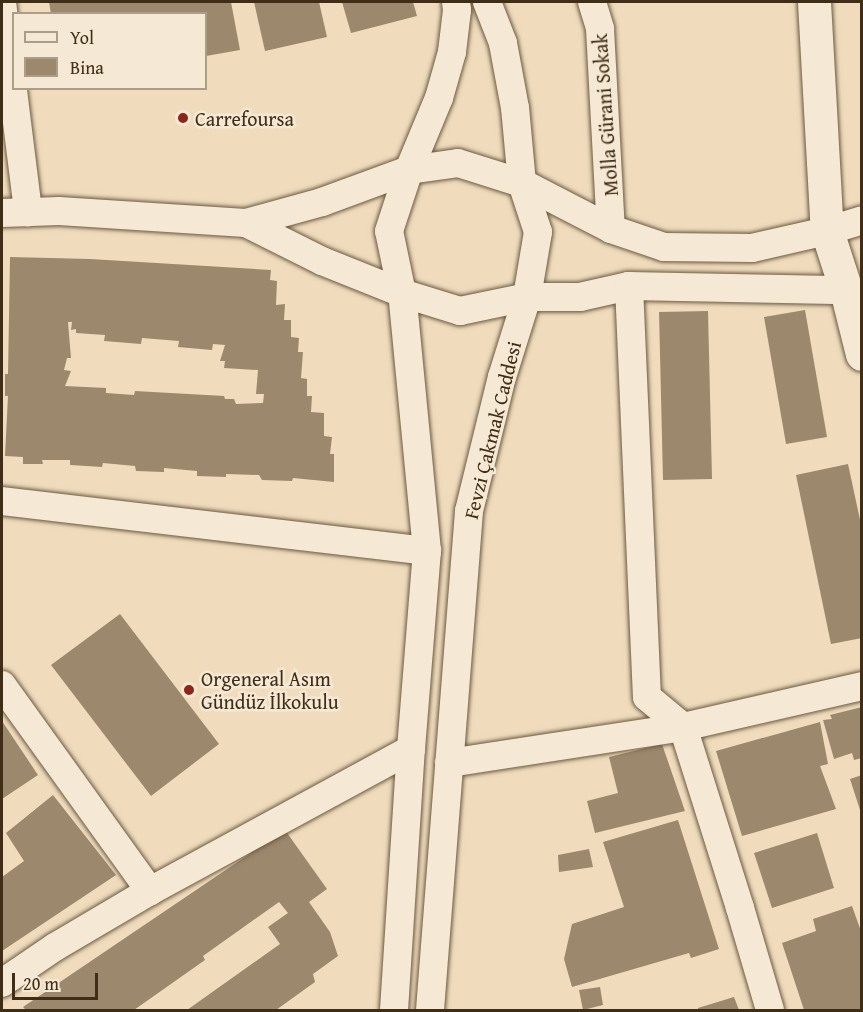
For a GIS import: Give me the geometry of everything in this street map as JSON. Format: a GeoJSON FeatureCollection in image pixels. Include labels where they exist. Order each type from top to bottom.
{"type":"FeatureCollection","features":[{"type":"Feature","properties":{"kind":"main road"},"geometry":{"type":"LineString","coordinates":[[813,2],[827,231],[846,290],[861,354]]}},
{"type":"Feature","properties":{"kind":"street"},"geometry":{"type":"LineString","coordinates":[[2,2],[15,212],[59,211],[246,223],[322,202],[409,170],[458,163],[522,183],[612,229],[664,247],[752,248],[827,231],[861,220]]}},
{"type":"Feature","properties":{"kind":"street"},"geometry":{"type":"LineString","coordinates":[[394,1011],[411,749],[428,551],[402,293],[389,231],[409,170],[439,98],[452,52],[458,10],[456,2]]}},
{"type":"Feature","properties":{"kind":"street","name":"Fevzi Çakmak Caddesi"},"geometry":{"type":"LineString","coordinates":[[429,1011],[469,511],[502,377],[527,297],[538,232],[522,183],[515,108],[505,54],[487,2]]}},
{"type":"Feature","properties":{"kind":"street","name":"Molla Gürani Sokak"},"geometry":{"type":"LineString","coordinates":[[592,2],[600,29],[612,229]]}},
{"type":"Feature","properties":{"kind":"street"},"geometry":{"type":"LineString","coordinates":[[246,223],[322,261],[402,293],[460,311],[527,297],[580,297],[629,286],[846,290]]}},
{"type":"Feature","properties":{"kind":"street"},"geometry":{"type":"LineString","coordinates":[[629,286],[647,697],[683,728],[770,1011]]}},
{"type":"Feature","properties":{"kind":"street"},"geometry":{"type":"LineString","coordinates":[[2,501],[428,551]]}},
{"type":"Feature","properties":{"kind":"street"},"geometry":{"type":"LineString","coordinates":[[2,685],[150,891]]}},
{"type":"Feature","properties":{"kind":"street"},"geometry":{"type":"LineString","coordinates":[[449,763],[683,728],[861,686]]}},
{"type":"Feature","properties":{"kind":"street"},"geometry":{"type":"LineString","coordinates":[[2,983],[55,947],[150,891],[411,749]]}},
{"type":"Feature","properties":{"kind":"building"},"geometry":{"type":"Polygon","coordinates":[[[49,2],[231,2],[240,50],[207,56],[207,12],[51,12],[49,2]]]}},
{"type":"Feature","properties":{"kind":"building"},"geometry":{"type":"Polygon","coordinates":[[[254,2],[319,2],[327,37],[265,51],[254,2]]]}},
{"type":"Feature","properties":{"kind":"building"},"geometry":{"type":"Polygon","coordinates":[[[342,2],[413,2],[417,16],[351,33],[342,2]]]}},
{"type":"Feature","properties":{"kind":"building"},"geometry":{"type":"Polygon","coordinates":[[[10,257],[90,259],[271,270],[270,280],[277,281],[276,305],[285,304],[284,320],[291,320],[291,337],[299,338],[298,352],[303,352],[301,378],[307,379],[307,396],[312,396],[311,412],[324,413],[324,436],[332,437],[330,454],[334,454],[334,482],[293,478],[292,481],[262,480],[259,475],[197,476],[197,471],[164,468],[164,472],[136,471],[135,466],[103,463],[102,467],[70,465],[70,460],[42,460],[43,464],[23,464],[23,457],[5,456],[8,396],[5,396],[5,374],[8,374],[10,257]],[[68,322],[71,358],[67,358],[64,370],[71,371],[65,386],[106,388],[106,393],[134,395],[135,391],[224,396],[225,399],[234,399],[236,404],[263,403],[264,394],[256,394],[258,370],[224,368],[225,361],[220,361],[225,345],[213,344],[212,350],[178,347],[179,341],[142,338],[141,344],[104,341],[105,335],[76,333],[76,329],[71,330],[72,322],[68,322]]]}},
{"type":"Feature","properties":{"kind":"building"},"geometry":{"type":"Polygon","coordinates":[[[805,310],[827,437],[786,444],[764,317],[805,310]]]}},
{"type":"Feature","properties":{"kind":"building"},"geometry":{"type":"Polygon","coordinates":[[[708,311],[712,479],[663,480],[659,312],[708,311]]]}},
{"type":"Feature","properties":{"kind":"building"},"geometry":{"type":"Polygon","coordinates":[[[848,464],[862,529],[862,638],[831,644],[796,475],[848,464]]]}},
{"type":"Feature","properties":{"kind":"building","name":"Orgeneral Asım Gündüz İlkokulu"},"geometry":{"type":"Polygon","coordinates":[[[120,614],[219,744],[151,796],[51,665],[120,614]]]}},
{"type":"Feature","properties":{"kind":"building"},"geometry":{"type":"Polygon","coordinates":[[[862,707],[862,758],[854,760],[852,753],[834,759],[823,720],[832,719],[830,715],[862,707]]]}},
{"type":"Feature","properties":{"kind":"building"},"geometry":{"type":"Polygon","coordinates":[[[2,721],[38,775],[2,799],[2,721]]]}},
{"type":"Feature","properties":{"kind":"building"},"geometry":{"type":"Polygon","coordinates":[[[820,722],[828,764],[820,766],[836,809],[742,836],[716,751],[820,722]]]}},
{"type":"Feature","properties":{"kind":"building"},"geometry":{"type":"Polygon","coordinates":[[[662,744],[685,811],[595,833],[587,801],[618,793],[609,757],[662,744]]]}},
{"type":"Feature","properties":{"kind":"building"},"geometry":{"type":"Polygon","coordinates":[[[862,775],[862,813],[861,813],[850,779],[862,775]]]}},
{"type":"Feature","properties":{"kind":"building"},"geometry":{"type":"Polygon","coordinates":[[[53,795],[116,875],[2,951],[2,877],[24,861],[6,833],[53,795]]]}},
{"type":"Feature","properties":{"kind":"building"},"geometry":{"type":"Polygon","coordinates":[[[678,820],[719,949],[691,958],[689,953],[572,987],[564,959],[572,924],[624,907],[603,842],[678,820]]]}},
{"type":"Feature","properties":{"kind":"building"},"geometry":{"type":"Polygon","coordinates":[[[285,830],[327,889],[309,902],[330,932],[338,956],[313,974],[315,982],[276,1010],[187,1010],[280,944],[268,927],[288,913],[279,902],[203,956],[205,960],[134,1010],[26,1010],[23,1007],[285,830]]]}},
{"type":"Feature","properties":{"kind":"building"},"geometry":{"type":"Polygon","coordinates":[[[817,833],[834,888],[772,908],[754,853],[817,833]]]}},
{"type":"Feature","properties":{"kind":"building"},"geometry":{"type":"Polygon","coordinates":[[[589,849],[593,867],[559,872],[558,855],[589,849]]]}},
{"type":"Feature","properties":{"kind":"building"},"geometry":{"type":"Polygon","coordinates":[[[852,906],[862,934],[862,1010],[804,1010],[782,943],[816,931],[813,919],[852,906]]]}},
{"type":"Feature","properties":{"kind":"building"},"geometry":{"type":"Polygon","coordinates":[[[600,987],[603,1005],[583,1010],[579,990],[600,987]]]}},
{"type":"Feature","properties":{"kind":"building"},"geometry":{"type":"Polygon","coordinates":[[[734,997],[739,1010],[698,1010],[698,1008],[734,997]]]}},
{"type":"Feature","properties":{"kind":"place","name":"Carrefoursa"},"geometry":{"type":"Point","coordinates":[183,118]}},
{"type":"Feature","properties":{"kind":"place","name":"Orgeneral Asım Gündüz İlkokulu"},"geometry":{"type":"Point","coordinates":[189,690]}}]}
